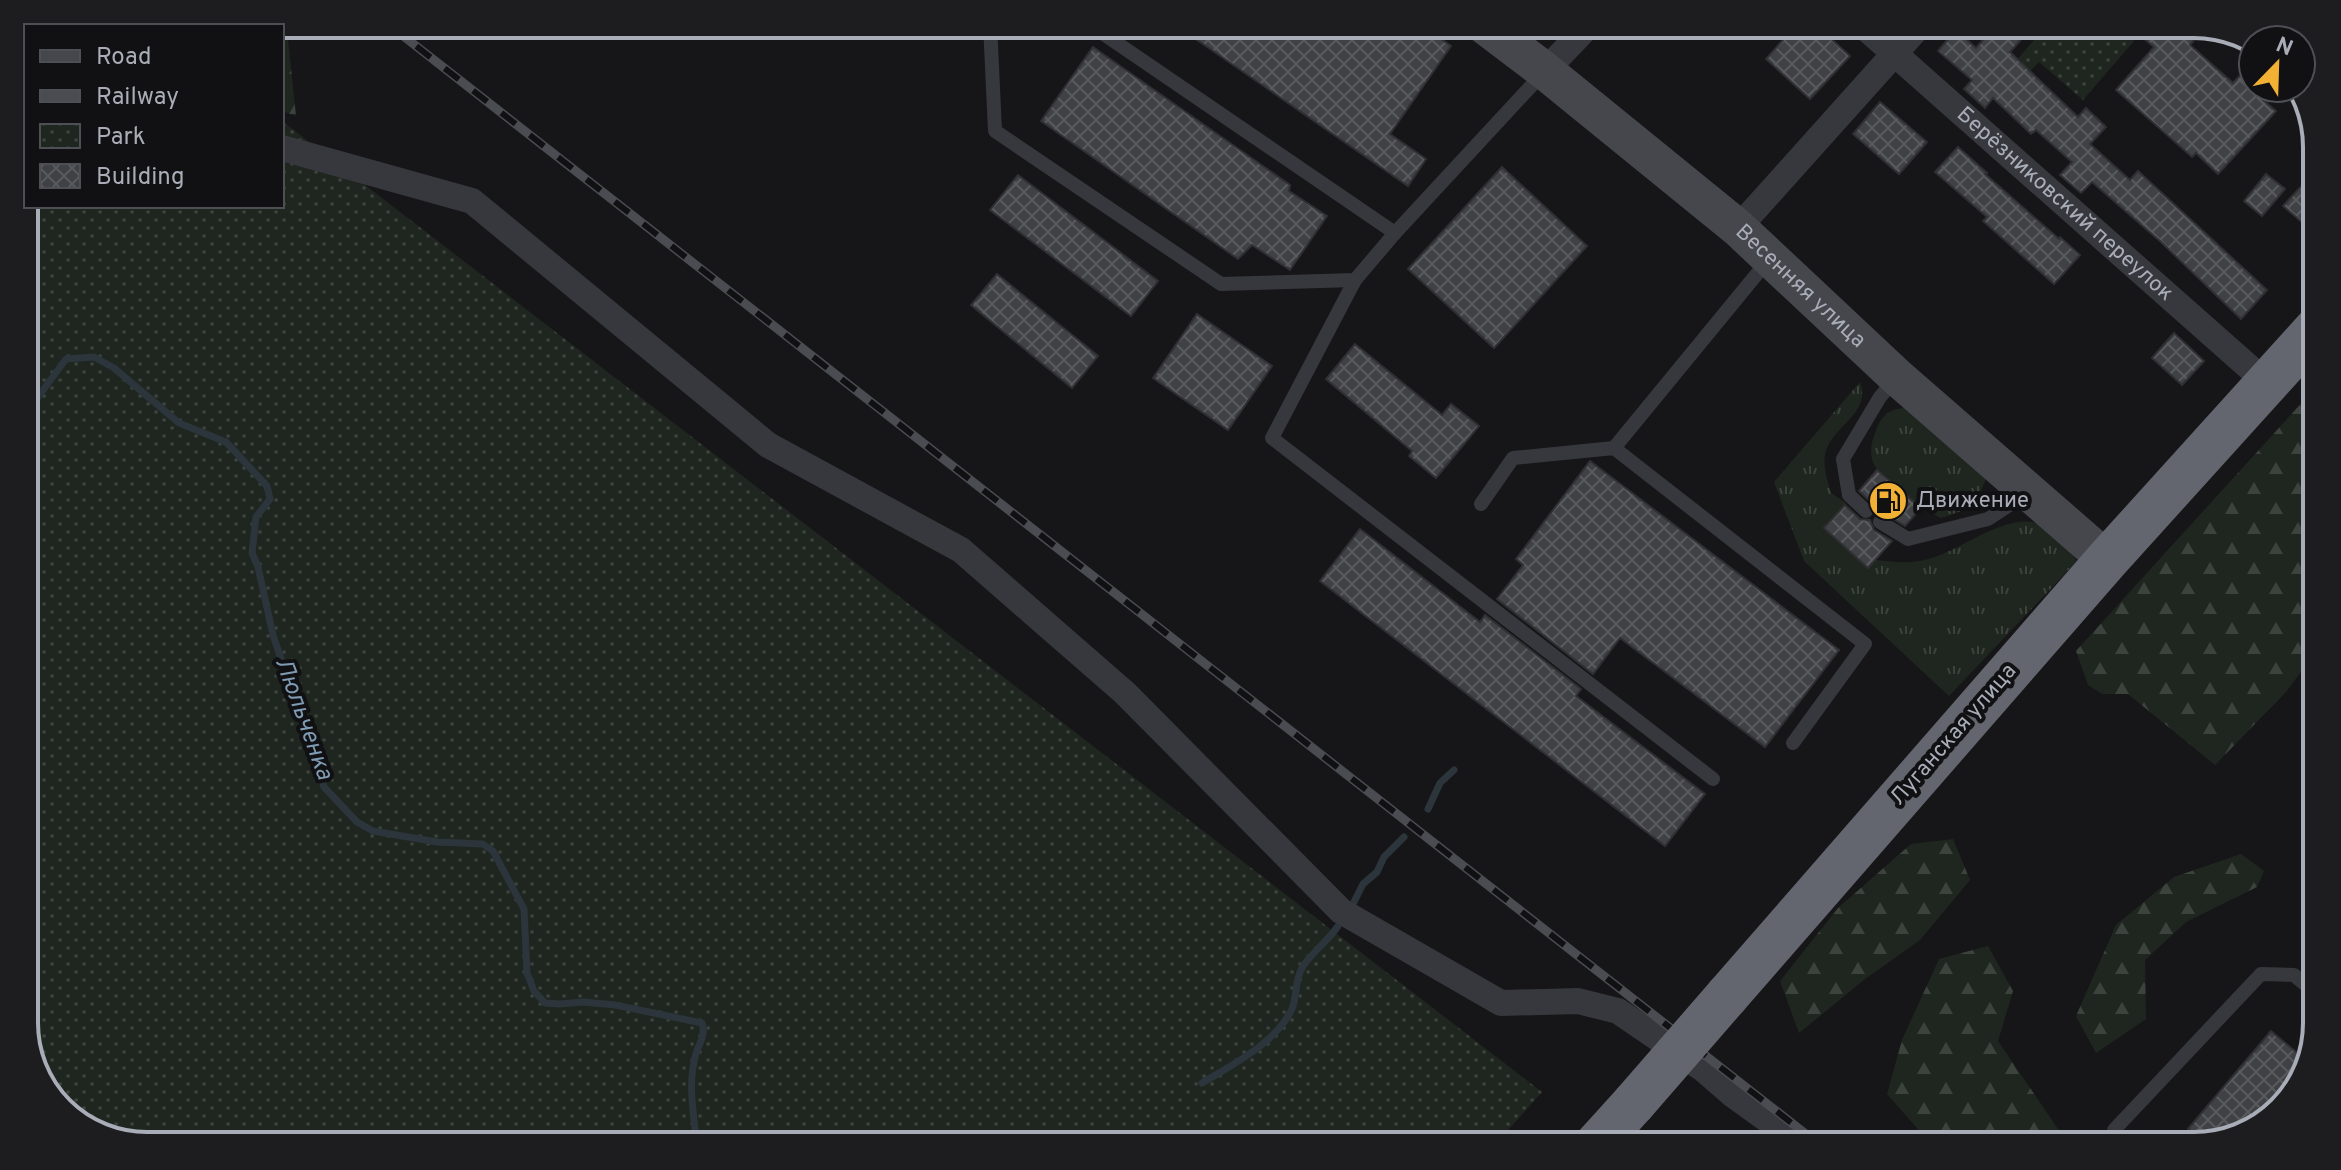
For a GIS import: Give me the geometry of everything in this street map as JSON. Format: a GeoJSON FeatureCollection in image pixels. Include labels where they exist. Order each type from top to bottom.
{"type":"FeatureCollection","features":[{"type":"Feature","properties":{"kind":"highway","name":"Луганская улица"},"geometry":{"type":"LineString","coordinates":[[1608,1132],[2107,560],[2303,344]]}},
{"type":"Feature","properties":{"kind":"street","name":"Весенняя улица"},"geometry":{"type":"LineString","coordinates":[[1501,38],[1738,228],[1897,377],[2107,560]]}},
{"type":"Feature","properties":{"kind":"street"},"geometry":{"type":"LineString","coordinates":[[1545,71],[1577,38]]}},
{"type":"Feature","properties":{"kind":"street","name":"Берёзниковский переулок"},"geometry":{"type":"LineString","coordinates":[[1876,38],[2268,384]]}},
{"type":"Feature","properties":{"kind":"street"},"geometry":{"type":"LineString","coordinates":[[1738,228],[1909,38]]}},
{"type":"Feature","properties":{"kind":"street"},"geometry":{"type":"LineString","coordinates":[[284,149],[472,201],[768,445],[961,550],[1125,693],[1341,911],[1501,1003],[1578,1001],[1618,1011],[1703,1069],[1785,1132]]}},
{"type":"Feature","properties":{"kind":"lane"},"geometry":{"type":"LineString","coordinates":[[991,38],[995,131],[1221,284],[1355,280]]}},
{"type":"Feature","properties":{"kind":"lane"},"geometry":{"type":"LineString","coordinates":[[1109,38],[1395,233]]}},
{"type":"Feature","properties":{"kind":"lane"},"geometry":{"type":"LineString","coordinates":[[1545,71],[1355,280],[1272,438],[1713,779]]}},
{"type":"Feature","properties":{"kind":"lane"},"geometry":{"type":"LineString","coordinates":[[1614,448],[1770,258]]}},
{"type":"Feature","properties":{"kind":"lane"},"geometry":{"type":"LineString","coordinates":[[1866,511],[1849,495],[1843,459],[1880,397],[1897,377]]}},
{"type":"Feature","properties":{"kind":"lane"},"geometry":{"type":"LineString","coordinates":[[1481,504],[1513,458],[1614,448],[1865,644],[1793,743]]}},
{"type":"Feature","properties":{"kind":"lane"},"geometry":{"type":"LineString","coordinates":[[1880,522],[1908,539],[1988,519],[2030,492]]}},
{"type":"Feature","properties":{"kind":"lane"},"geometry":{"type":"LineString","coordinates":[[2114,1130],[2261,974],[2294,975],[2303,982]]}},
{"type":"Feature","properties":{"kind":"green space"},"geometry":{"type":"Polygon","coordinates":[[[284,38],[288,38],[296,116],[284,112],[284,38]]]}},
{"type":"Feature","properties":{"kind":"green space"},"geometry":{"type":"Polygon","coordinates":[[[2032,38],[2130,38],[2134,41],[2083,100],[2039,62],[2029,72],[2016,61],[2034,40],[2032,38]]]}},
{"type":"Feature","properties":{"kind":"green space"},"geometry":{"type":"Polygon","coordinates":[[[284,123],[1542,1092],[1506,1132],[147,1132],[112,1126],[87,1114],[65,1095],[49,1071],[38,1030],[38,208],[284,208],[284,123]]]}},
{"type":"Feature","properties":{"kind":"green space"},"geometry":{"type":"Polygon","coordinates":[[[1860,382],[1861,402],[1825,453],[1825,470],[1831,493],[1846,503],[1824,528],[1868,568],[1876,560],[1925,560],[1999,527],[2029,522],[2052,531],[2077,561],[1949,696],[1804,561],[1774,482],[1860,382]]]}},
{"type":"Feature","properties":{"kind":"green space"},"geometry":{"type":"Polygon","coordinates":[[[2303,401],[2303,669],[2286,692],[2215,765],[2128,694],[2102,694],[2088,685],[2076,651],[2303,401]]]}},
{"type":"Feature","properties":{"kind":"green space"},"geometry":{"type":"Polygon","coordinates":[[[1903,408],[1916,410],[1987,475],[1980,493],[1966,508],[1941,518],[1903,493],[1877,469],[1871,450],[1878,426],[1886,415],[1903,408]]]}},
{"type":"Feature","properties":{"kind":"green space"},"geometry":{"type":"Polygon","coordinates":[[[1953,839],[1970,880],[1920,940],[1865,979],[1799,1033],[1780,981],[1838,908],[1911,844],[1953,839]]]}},
{"type":"Feature","properties":{"kind":"green space"},"geometry":{"type":"Polygon","coordinates":[[[2241,854],[2264,871],[2257,887],[2186,922],[2145,960],[2146,1019],[2096,1053],[2076,1016],[2116,925],[2174,877],[2241,854]]]}},
{"type":"Feature","properties":{"kind":"green space"},"geometry":{"type":"Polygon","coordinates":[[[1988,946],[2013,991],[1998,1041],[2061,1132],[1921,1132],[1887,1094],[1902,1040],[1939,959],[1988,946]]]}},
{"type":"Feature","properties":{"kind":"building"},"geometry":{"type":"Polygon","coordinates":[[[1194,38],[1440,38],[1451,46],[1390,134],[1426,159],[1408,186],[1194,38]]]}},
{"type":"Feature","properties":{"kind":"building"},"geometry":{"type":"Polygon","coordinates":[[[1785,38],[1830,38],[1850,56],[1810,99],[1766,59],[1785,38]]]}},
{"type":"Feature","properties":{"kind":"building"},"geometry":{"type":"Polygon","coordinates":[[[1949,38],[1965,38],[1976,48],[1985,38],[2016,38],[2020,41],[2010,52],[2078,117],[2086,108],[2106,127],[2090,144],[2130,180],[2138,171],[2267,290],[2241,319],[2161,242],[2092,182],[2081,193],[2060,175],[2072,162],[2036,130],[2031,134],[1993,98],[1985,108],[1964,89],[1972,80],[1938,51],[1949,38]]]}},
{"type":"Feature","properties":{"kind":"building"},"geometry":{"type":"Polygon","coordinates":[[[2143,38],[2196,38],[2190,45],[2233,83],[2237,79],[2237,104],[2268,104],[2276,111],[2218,174],[2196,153],[2192,157],[2116,90],[2154,47],[2143,38]]]}},
{"type":"Feature","properties":{"kind":"building"},"geometry":{"type":"Polygon","coordinates":[[[1093,47],[1290,185],[1289,191],[1327,216],[1290,270],[1252,245],[1238,259],[1041,121],[1093,47]]]}},
{"type":"Feature","properties":{"kind":"building"},"geometry":{"type":"Polygon","coordinates":[[[1880,102],[1927,142],[1899,174],[1853,134],[1880,102]]]}},
{"type":"Feature","properties":{"kind":"building"},"geometry":{"type":"Polygon","coordinates":[[[1958,147],[2080,255],[2054,284],[1983,221],[1987,217],[1935,172],[1958,147]]]}},
{"type":"Feature","properties":{"kind":"building"},"geometry":{"type":"Polygon","coordinates":[[[1502,167],[1587,246],[1494,348],[1408,269],[1502,167]]]}},
{"type":"Feature","properties":{"kind":"building"},"geometry":{"type":"Polygon","coordinates":[[[2266,174],[2285,189],[2262,216],[2244,201],[2266,174]]]}},
{"type":"Feature","properties":{"kind":"building"},"geometry":{"type":"Polygon","coordinates":[[[1018,175],[1158,281],[1131,316],[990,210],[1018,175]]]}},
{"type":"Feature","properties":{"kind":"building"},"geometry":{"type":"Polygon","coordinates":[[[2303,184],[2303,223],[2283,206],[2303,184]]]}},
{"type":"Feature","properties":{"kind":"building"},"geometry":{"type":"Polygon","coordinates":[[[997,274],[1098,356],[1072,388],[971,305],[997,274]]]}},
{"type":"Feature","properties":{"kind":"building"},"geometry":{"type":"Polygon","coordinates":[[[1197,314],[1272,366],[1228,430],[1153,378],[1197,314]]]}},
{"type":"Feature","properties":{"kind":"building"},"geometry":{"type":"Polygon","coordinates":[[[2174,333],[2204,361],[2182,385],[2152,358],[2174,333]]]}},
{"type":"Feature","properties":{"kind":"building"},"geometry":{"type":"Polygon","coordinates":[[[1355,344],[1442,415],[1451,404],[1479,426],[1436,478],[1409,456],[1412,451],[1326,379],[1355,344]]]}},
{"type":"Feature","properties":{"kind":"building"},"geometry":{"type":"Polygon","coordinates":[[[1590,461],[1839,650],[1765,747],[1620,638],[1593,674],[1497,599],[1523,565],[1516,559],[1590,461]]]}},
{"type":"Feature","properties":{"kind":"building"},"geometry":{"type":"Polygon","coordinates":[[[1877,470],[1921,508],[1905,526],[1884,513],[1876,513],[1873,504],[1859,491],[1877,470]]]}},
{"type":"Feature","properties":{"kind":"building"},"geometry":{"type":"Polygon","coordinates":[[[1845,505],[1860,519],[1870,520],[1874,530],[1892,541],[1868,568],[1824,528],[1845,505]]]}},
{"type":"Feature","properties":{"kind":"building"},"geometry":{"type":"Polygon","coordinates":[[[1360,529],[1480,622],[1485,615],[1581,689],[1576,696],[1705,794],[1665,846],[1320,581],[1360,529]]]}},
{"type":"Feature","properties":{"kind":"building"},"geometry":{"type":"Polygon","coordinates":[[[2271,1031],[2298,1054],[2285,1083],[2254,1114],[2229,1126],[2208,1131],[2191,1132],[2188,1129],[2271,1031]]]}},
{"type":"Feature","properties":{"kind":"waterway","name":"Люльченка"},"geometry":{"type":"LineString","coordinates":[[38,397],[66,359],[94,357],[114,368],[179,423],[226,442],[267,486],[270,499],[256,517],[252,553],[273,635],[324,787],[357,822],[373,831],[437,842],[483,844],[493,851],[524,909],[527,973],[534,991],[545,1003],[615,1005],[702,1023],[703,1036],[692,1077],[695,1132]]}},
{"type":"Feature","properties":{"kind":"waterway"},"geometry":{"type":"LineString","coordinates":[[1428,809],[1440,783],[1454,770]]}},
{"type":"Feature","properties":{"kind":"waterway"},"geometry":{"type":"LineString","coordinates":[[1352,906],[1363,884],[1377,872],[1384,857],[1404,837]]}},
{"type":"Feature","properties":{"kind":"waterway"},"geometry":{"type":"LineString","coordinates":[[1202,1083],[1252,1052],[1285,1021],[1292,1009],[1302,968],[1338,926]]}},
{"type":"Feature","properties":{"kind":"railway"},"geometry":{"type":"LineString","coordinates":[[406,38],[1803,1132]]}},
{"type":"Feature","properties":{"kind":"place","name":"Движение"},"geometry":{"type":"Point","coordinates":[1888,501]}}]}
